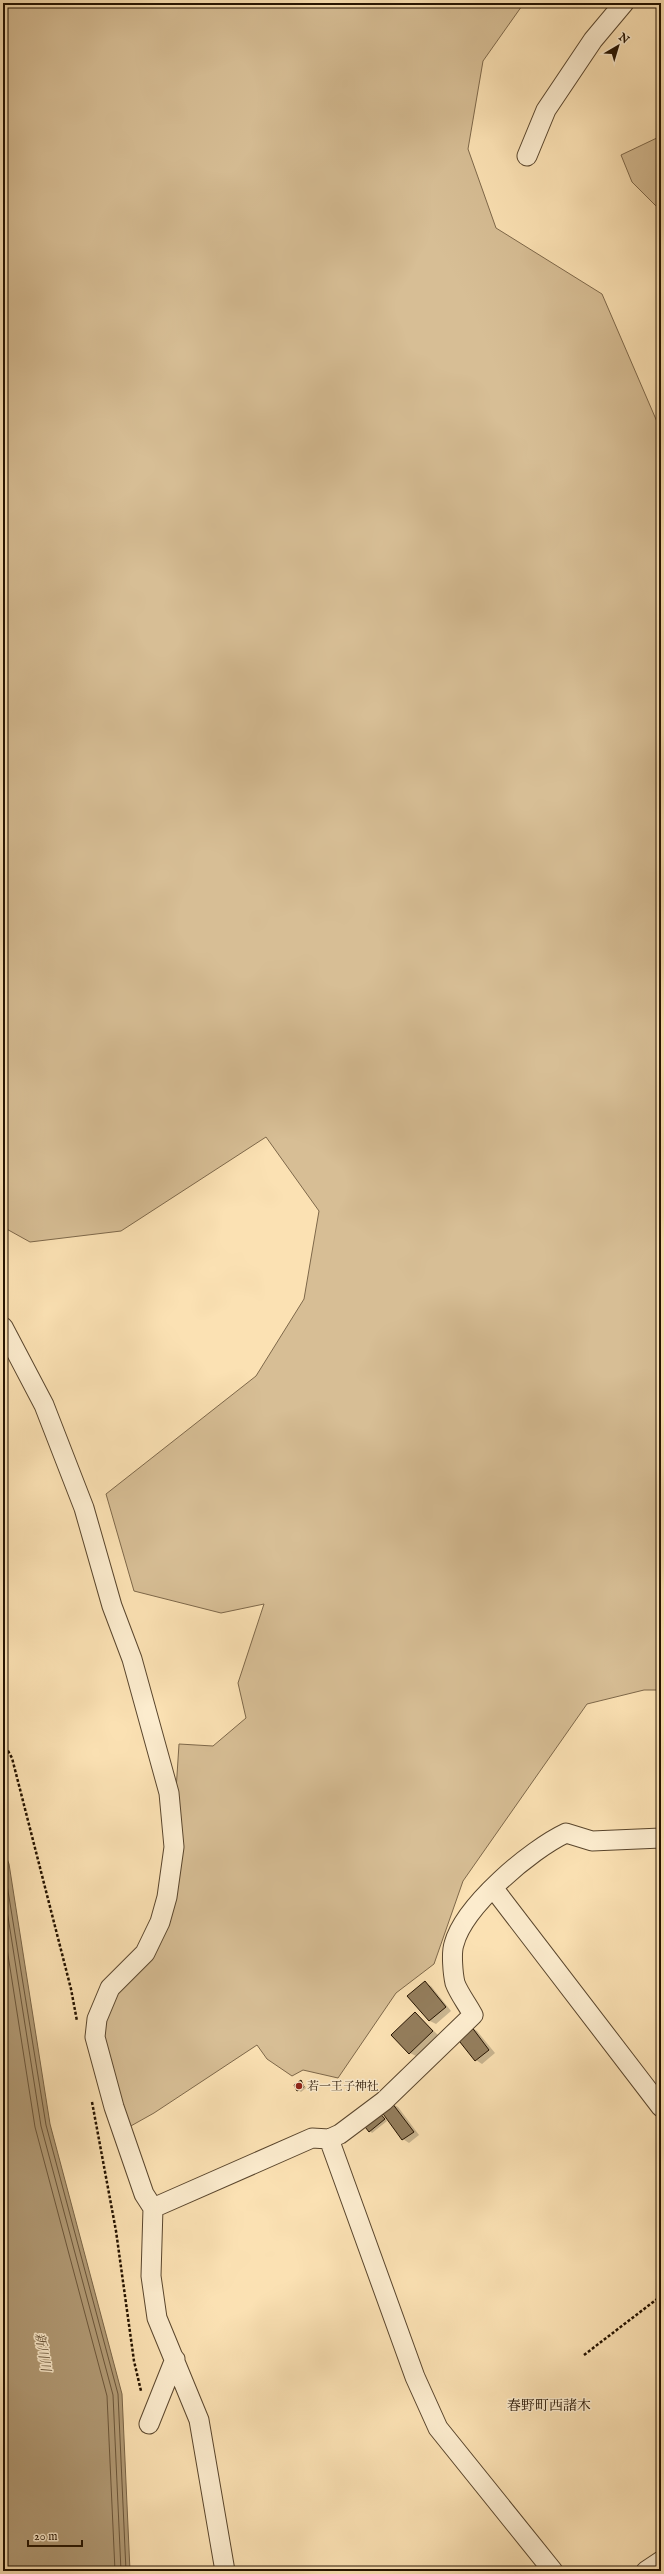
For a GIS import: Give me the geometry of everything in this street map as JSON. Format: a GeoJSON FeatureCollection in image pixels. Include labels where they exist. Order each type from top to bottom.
{"type":"FeatureCollection","features":[{"type":"Feature","properties":{"kind":"street"},"geometry":{"type":"LineString","coordinates":[[527,156],[546,110],[593,40],[624,3]]}},
{"type":"Feature","properties":{"kind":"street"},"geometry":{"type":"LineString","coordinates":[[3,1327],[44,1405],[84,1508],[112,1606],[132,1659],[169,1793],[174,1847],[167,1897],[160,1922],[145,1953],[110,1988],[97,2019],[95,2037],[114,2107],[144,2194],[153,2208],[152,2276],[157,2318],[175,2359],[198,2420],[225,2571]]}},
{"type":"Feature","properties":{"kind":"street"},"geometry":{"type":"LineString","coordinates":[[153,2208],[312,2138],[329,2138],[340,2134],[384,2101],[473,2015],[455,1983],[453,1945],[465,1917],[494,1889],[508,1872],[546,1843],[566,1833],[592,1841],[661,1838]]}},
{"type":"Feature","properties":{"kind":"street"},"geometry":{"type":"LineString","coordinates":[[494,1889],[661,2107]]}},
{"type":"Feature","properties":{"kind":"street"},"geometry":{"type":"LineString","coordinates":[[329,2138],[415,2377],[438,2428],[553,2571]]}},
{"type":"Feature","properties":{"kind":"street"},"geometry":{"type":"LineString","coordinates":[[149,2424],[175,2359]]}},
{"type":"Feature","properties":{"kind":"street"},"geometry":{"type":"LineString","coordinates":[[646,2571],[661,2561]]}},
{"type":"Feature","properties":{"kind":"path"},"geometry":{"type":"LineString","coordinates":[[3,1742],[12,1758],[71,1989],[78,2028]]}},
{"type":"Feature","properties":{"kind":"path"},"geometry":{"type":"LineString","coordinates":[[91,2099],[116,2231],[134,2361],[142,2396]]}},
{"type":"Feature","properties":{"kind":"path"},"geometry":{"type":"LineString","coordinates":[[584,2355],[661,2296]]}},
{"type":"Feature","properties":{"kind":"shaded area"},"geometry":{"type":"Polygon","coordinates":[[[3,3],[524,3],[483,61],[468,149],[496,228],[602,294],[661,431],[661,1690],[644,1690],[587,1704],[463,1881],[434,1964],[396,1993],[338,2078],[303,2070],[292,2076],[267,2059],[257,2045],[154,2113],[129,2127],[97,2037],[113,1991],[169,1900],[179,1744],[213,1746],[246,1718],[238,1683],[264,1604],[221,1613],[134,1591],[106,1494],[256,1376],[304,1299],[319,1211],[266,1137],[121,1231],[30,1242],[3,1227],[3,3]]]}},
{"type":"Feature","properties":{"kind":"shaded area"},"geometry":{"type":"Polygon","coordinates":[[[661,136],[661,211],[632,182],[621,155],[661,136]]]}},
{"type":"Feature","properties":{"kind":"water","name":"新川川"},"geometry":{"type":"Polygon","coordinates":[[[3,1848],[9,1864],[50,2124],[122,2394],[130,2571],[3,2571],[3,1848]]]}},
{"type":"Feature","properties":{"kind":"building"},"geometry":{"type":"Polygon","coordinates":[[[425,1981],[446,2007],[429,2021],[407,1996],[425,1981]]]}},
{"type":"Feature","properties":{"kind":"building"},"geometry":{"type":"Polygon","coordinates":[[[415,2012],[433,2031],[409,2054],[391,2035],[415,2012]]]}},
{"type":"Feature","properties":{"kind":"building"},"geometry":{"type":"Polygon","coordinates":[[[471,2026],[489,2050],[475,2061],[456,2037],[471,2026]]]}},
{"type":"Feature","properties":{"kind":"building","name":"若一王子神社"},"geometry":{"type":"Polygon","coordinates":[[[301,2080],[304,2087],[297,2091],[294,2085],[301,2080]]]}},
{"type":"Feature","properties":{"kind":"building"},"geometry":{"type":"Polygon","coordinates":[[[392,2103],[414,2132],[402,2140],[381,2111],[392,2103]]]}},
{"type":"Feature","properties":{"kind":"building"},"geometry":{"type":"Polygon","coordinates":[[[377,2110],[385,2119],[369,2132],[362,2123],[377,2110]]]}},
{"type":"Feature","properties":{"kind":"place","name":"若一王子神社"},"geometry":{"type":"Point","coordinates":[299,2086]}},
{"type":"Feature","properties":{"kind":"district","name":"春野町西諸木"},"geometry":{"type":"Point","coordinates":[549,2406]}}]}
